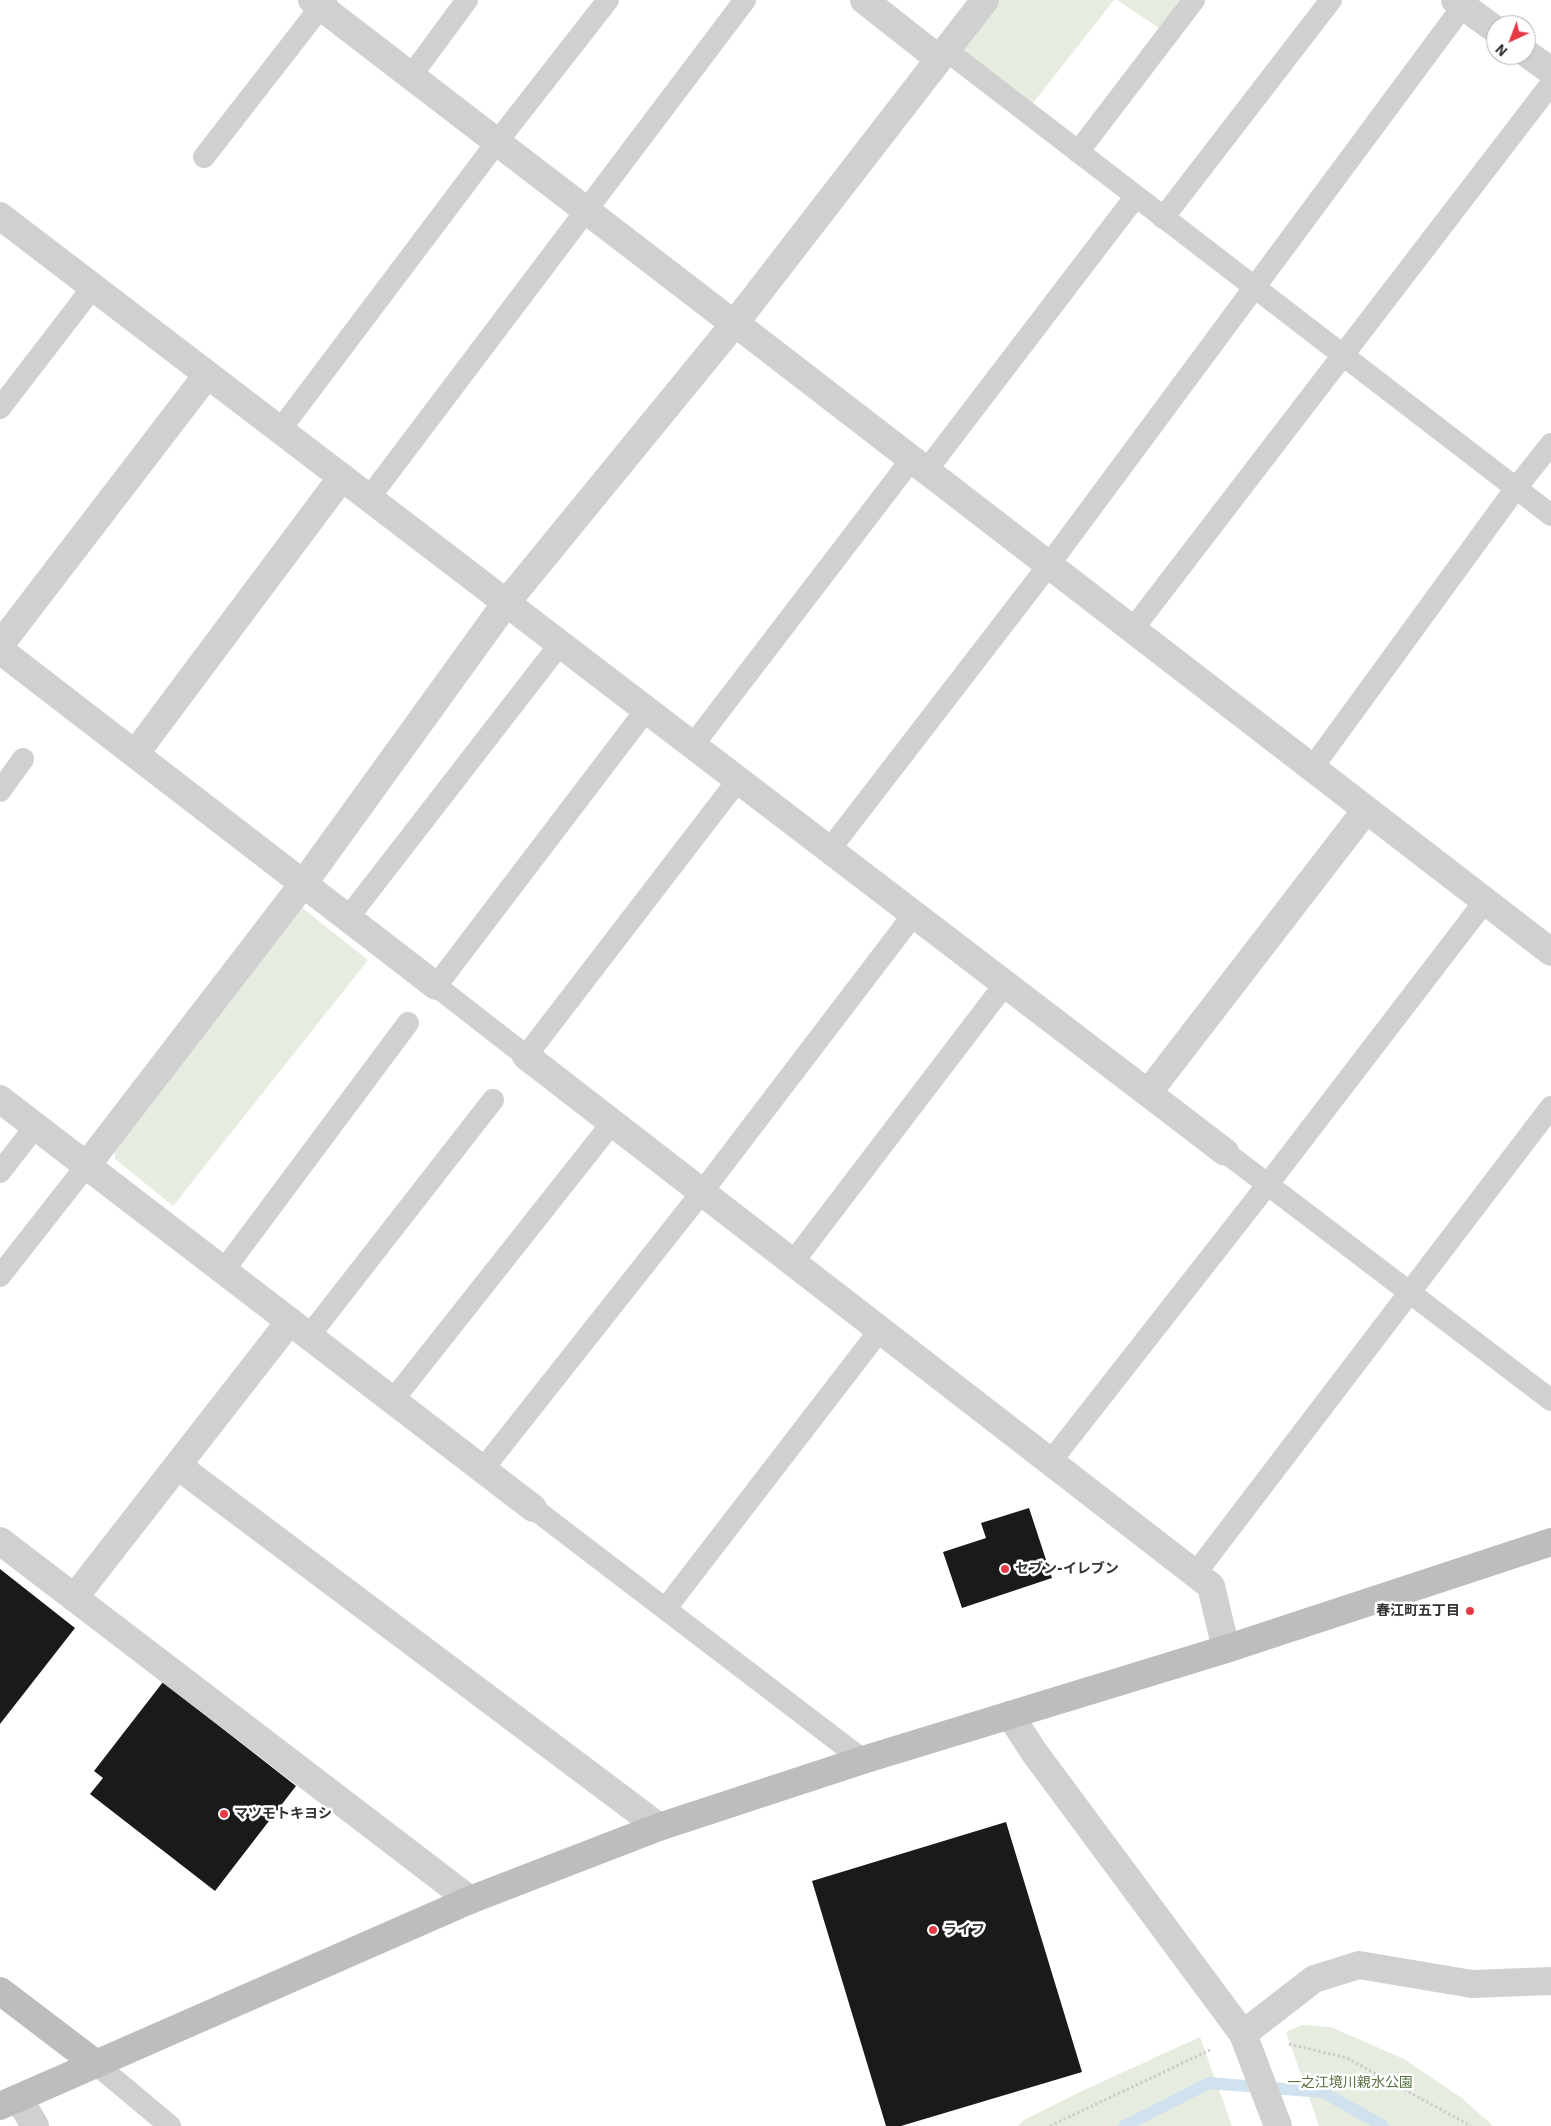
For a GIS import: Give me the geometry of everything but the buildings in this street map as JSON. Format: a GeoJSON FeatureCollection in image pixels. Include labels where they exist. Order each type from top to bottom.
{"type":"FeatureCollection","features":[{"type":"Feature","properties":{"kind":"street"},"geometry":{"type":"LineString","coordinates":[[864,0],[943,55]]}},
{"type":"Feature","properties":{"kind":"street"},"geometry":{"type":"LineString","coordinates":[[87,1165],[303,884],[506,603],[735,323],[985,0]]}},
{"type":"Feature","properties":{"kind":"street"},"geometry":{"type":"LineString","coordinates":[[319,2],[411,76],[735,323],[918,466],[1551,952]]}},
{"type":"Feature","properties":{"kind":"street"},"geometry":{"type":"LineString","coordinates":[[1459,3],[1486,23]]}},
{"type":"Feature","properties":{"kind":"street"},"geometry":{"type":"LineString","coordinates":[[1536,60],[1551,71]]}},
{"type":"Feature","properties":{"kind":"street"},"geometry":{"type":"LineString","coordinates":[[0,216],[1226,1152]]}},
{"type":"Feature","properties":{"kind":"street"},"geometry":{"type":"LineString","coordinates":[[0,645],[208,375]]}},
{"type":"Feature","properties":{"kind":"street"},"geometry":{"type":"LineString","coordinates":[[135,754],[342,477]]}},
{"type":"Feature","properties":{"kind":"street"},"geometry":{"type":"LineString","coordinates":[[0,650],[436,986]]}},
{"type":"Feature","properties":{"kind":"street"},"geometry":{"type":"LineString","coordinates":[[1148,1093],[1366,810]]}},
{"type":"Feature","properties":{"kind":"street"},"geometry":{"type":"LineString","coordinates":[[526,1056],[1211,1586],[1226,1649]]}},
{"type":"Feature","properties":{"kind":"street"},"geometry":{"type":"LineString","coordinates":[[0,1099],[534,1508]]}},
{"type":"Feature","properties":{"kind":"street"},"geometry":{"type":"LineString","coordinates":[[74,1598],[178,1466],[299,1328]]}},
{"type":"Feature","properties":{"kind":"street"},"geometry":{"type":"LineString","coordinates":[[178,1466],[659,1827]]}},
{"type":"Feature","properties":{"kind":"street"},"geometry":{"type":"LineString","coordinates":[[0,1541],[470,1900]]}},
{"type":"Feature","properties":{"kind":"street"},"geometry":{"type":"LineString","coordinates":[[35,2126],[9,2103],[470,1900],[659,1827],[863,1760],[1226,1649],[1551,1542]]}},
{"type":"Feature","properties":{"kind":"street"},"geometry":{"type":"LineString","coordinates":[[1010,1716],[1039,1760],[1243,2034],[1278,2126]]}},
{"type":"Feature","properties":{"kind":"street"},"geometry":{"type":"LineString","coordinates":[[1243,2034],[1314,1980],[1359,1964],[1472,1984],[1551,1980]]}},
{"type":"Feature","properties":{"kind":"street"},"geometry":{"type":"LineString","coordinates":[[0,1991],[96,2064]]}},
{"type":"Feature","properties":{"kind":"lane"},"geometry":{"type":"LineString","coordinates":[[411,76],[467,0]]}},
{"type":"Feature","properties":{"kind":"lane"},"geometry":{"type":"LineString","coordinates":[[280,430],[497,142],[608,0]]}},
{"type":"Feature","properties":{"kind":"lane"},"geometry":{"type":"LineString","coordinates":[[369,498],[585,210],[746,0]]}},
{"type":"Feature","properties":{"kind":"lane"},"geometry":{"type":"LineString","coordinates":[[1078,152],[1194,0]]}},
{"type":"Feature","properties":{"kind":"lane"},"geometry":{"type":"LineString","coordinates":[[1163,218],[1331,0]]}},
{"type":"Feature","properties":{"kind":"lane"},"geometry":{"type":"LineString","coordinates":[[204,157],[319,2]]}},
{"type":"Feature","properties":{"kind":"lane"},"geometry":{"type":"LineString","coordinates":[[830,850],[1048,566],[1254,288],[1459,3]]}},
{"type":"Feature","properties":{"kind":"lane"},"geometry":{"type":"LineString","coordinates":[[943,55],[1078,152],[1551,515]]}},
{"type":"Feature","properties":{"kind":"lane"},"geometry":{"type":"LineString","coordinates":[[1132,630],[1551,84]]}},
{"type":"Feature","properties":{"kind":"lane"},"geometry":{"type":"LineString","coordinates":[[693,746],[1136,196]]}},
{"type":"Feature","properties":{"kind":"lane"},"geometry":{"type":"LineString","coordinates":[[0,408],[93,287]]}},
{"type":"Feature","properties":{"kind":"lane"},"geometry":{"type":"LineString","coordinates":[[1312,768],[1516,488],[1551,444]]}},
{"type":"Feature","properties":{"kind":"lane"},"geometry":{"type":"LineString","coordinates":[[347,919],[560,644]]}},
{"type":"Feature","properties":{"kind":"lane"},"geometry":{"type":"LineString","coordinates":[[646,710],[436,986],[526,1056],[738,780]]}},
{"type":"Feature","properties":{"kind":"lane"},"geometry":{"type":"LineString","coordinates":[[0,791],[23,759]]}},
{"type":"Feature","properties":{"kind":"lane"},"geometry":{"type":"LineString","coordinates":[[1051,1461],[1268,1184],[1485,901]]}},
{"type":"Feature","properties":{"kind":"lane"},"geometry":{"type":"LineString","coordinates":[[483,1469],[702,1192],[914,914]]}},
{"type":"Feature","properties":{"kind":"lane"},"geometry":{"type":"LineString","coordinates":[[793,1262],[1005,984]]}},
{"type":"Feature","properties":{"kind":"lane"},"geometry":{"type":"LineString","coordinates":[[224,1270],[408,1023]]}},
{"type":"Feature","properties":{"kind":"lane"},"geometry":{"type":"LineString","coordinates":[[299,1328],[493,1100]]}},
{"type":"Feature","properties":{"kind":"lane"},"geometry":{"type":"LineString","coordinates":[[1195,1574],[1551,1107]]}},
{"type":"Feature","properties":{"kind":"lane"},"geometry":{"type":"LineString","coordinates":[[393,1400],[612,1123]]}},
{"type":"Feature","properties":{"kind":"lane"},"geometry":{"type":"LineString","coordinates":[[0,1172],[36,1127]]}},
{"type":"Feature","properties":{"kind":"lane"},"geometry":{"type":"LineString","coordinates":[[1226,1152],[1550,1398]]}},
{"type":"Feature","properties":{"kind":"lane"},"geometry":{"type":"LineString","coordinates":[[0,1276],[87,1165]]}},
{"type":"Feature","properties":{"kind":"lane"},"geometry":{"type":"LineString","coordinates":[[666,1608],[880,1330]]}},
{"type":"Feature","properties":{"kind":"lane"},"geometry":{"type":"LineString","coordinates":[[534,1508],[863,1760]]}},
{"type":"Feature","properties":{"kind":"lane"},"geometry":{"type":"LineString","coordinates":[[96,2064],[170,2126]]}},
{"type":"Feature","properties":{"kind":"path"},"geometry":{"type":"LineString","coordinates":[[1050,2126],[1243,2034],[1347,2058],[1471,2126]]}},
{"type":"Feature","properties":{"kind":"green space"},"geometry":{"type":"Polygon","coordinates":[[[985,0],[1114,0],[1026,112],[946,50],[985,0]]]}},
{"type":"Feature","properties":{"kind":"green space"},"geometry":{"type":"Polygon","coordinates":[[[1117,0],[1194,0],[1168,34],[1117,0]]]}},
{"type":"Feature","properties":{"kind":"green space"},"geometry":{"type":"Polygon","coordinates":[[[301,907],[368,960],[173,1206],[115,1159],[114,1146],[301,907]]]}},
{"type":"Feature","properties":{"kind":"green space","name":"一之江境川親水公園"},"geometry":{"type":"Polygon","coordinates":[[[1302,2025],[1331,2027],[1404,2059],[1463,2099],[1493,2126],[1319,2126],[1286,2032],[1302,2025]]]}},
{"type":"Feature","properties":{"kind":"green space"},"geometry":{"type":"Polygon","coordinates":[[[1200,2037],[1232,2126],[1018,2126],[1024,2120],[1084,2090],[1200,2037]]]}},
{"type":"Feature","properties":{"kind":"waterway"},"geometry":{"type":"LineString","coordinates":[[1124,2126],[1209,2083],[1323,2092],[1383,2126]]}},
{"type":"Feature","properties":{"kind":"place","name":"セブン-イレブン"},"geometry":{"type":"Point","coordinates":[1005,1569]}},
{"type":"Feature","properties":{"kind":"place","name":"春江町五丁目"},"geometry":{"type":"Point","coordinates":[1470,1611]}},
{"type":"Feature","properties":{"kind":"place","name":"マツモトキヨシ"},"geometry":{"type":"Point","coordinates":[224,1814]}},
{"type":"Feature","properties":{"kind":"place","name":"ライフ"},"geometry":{"type":"Point","coordinates":[933,1930]}}]}
